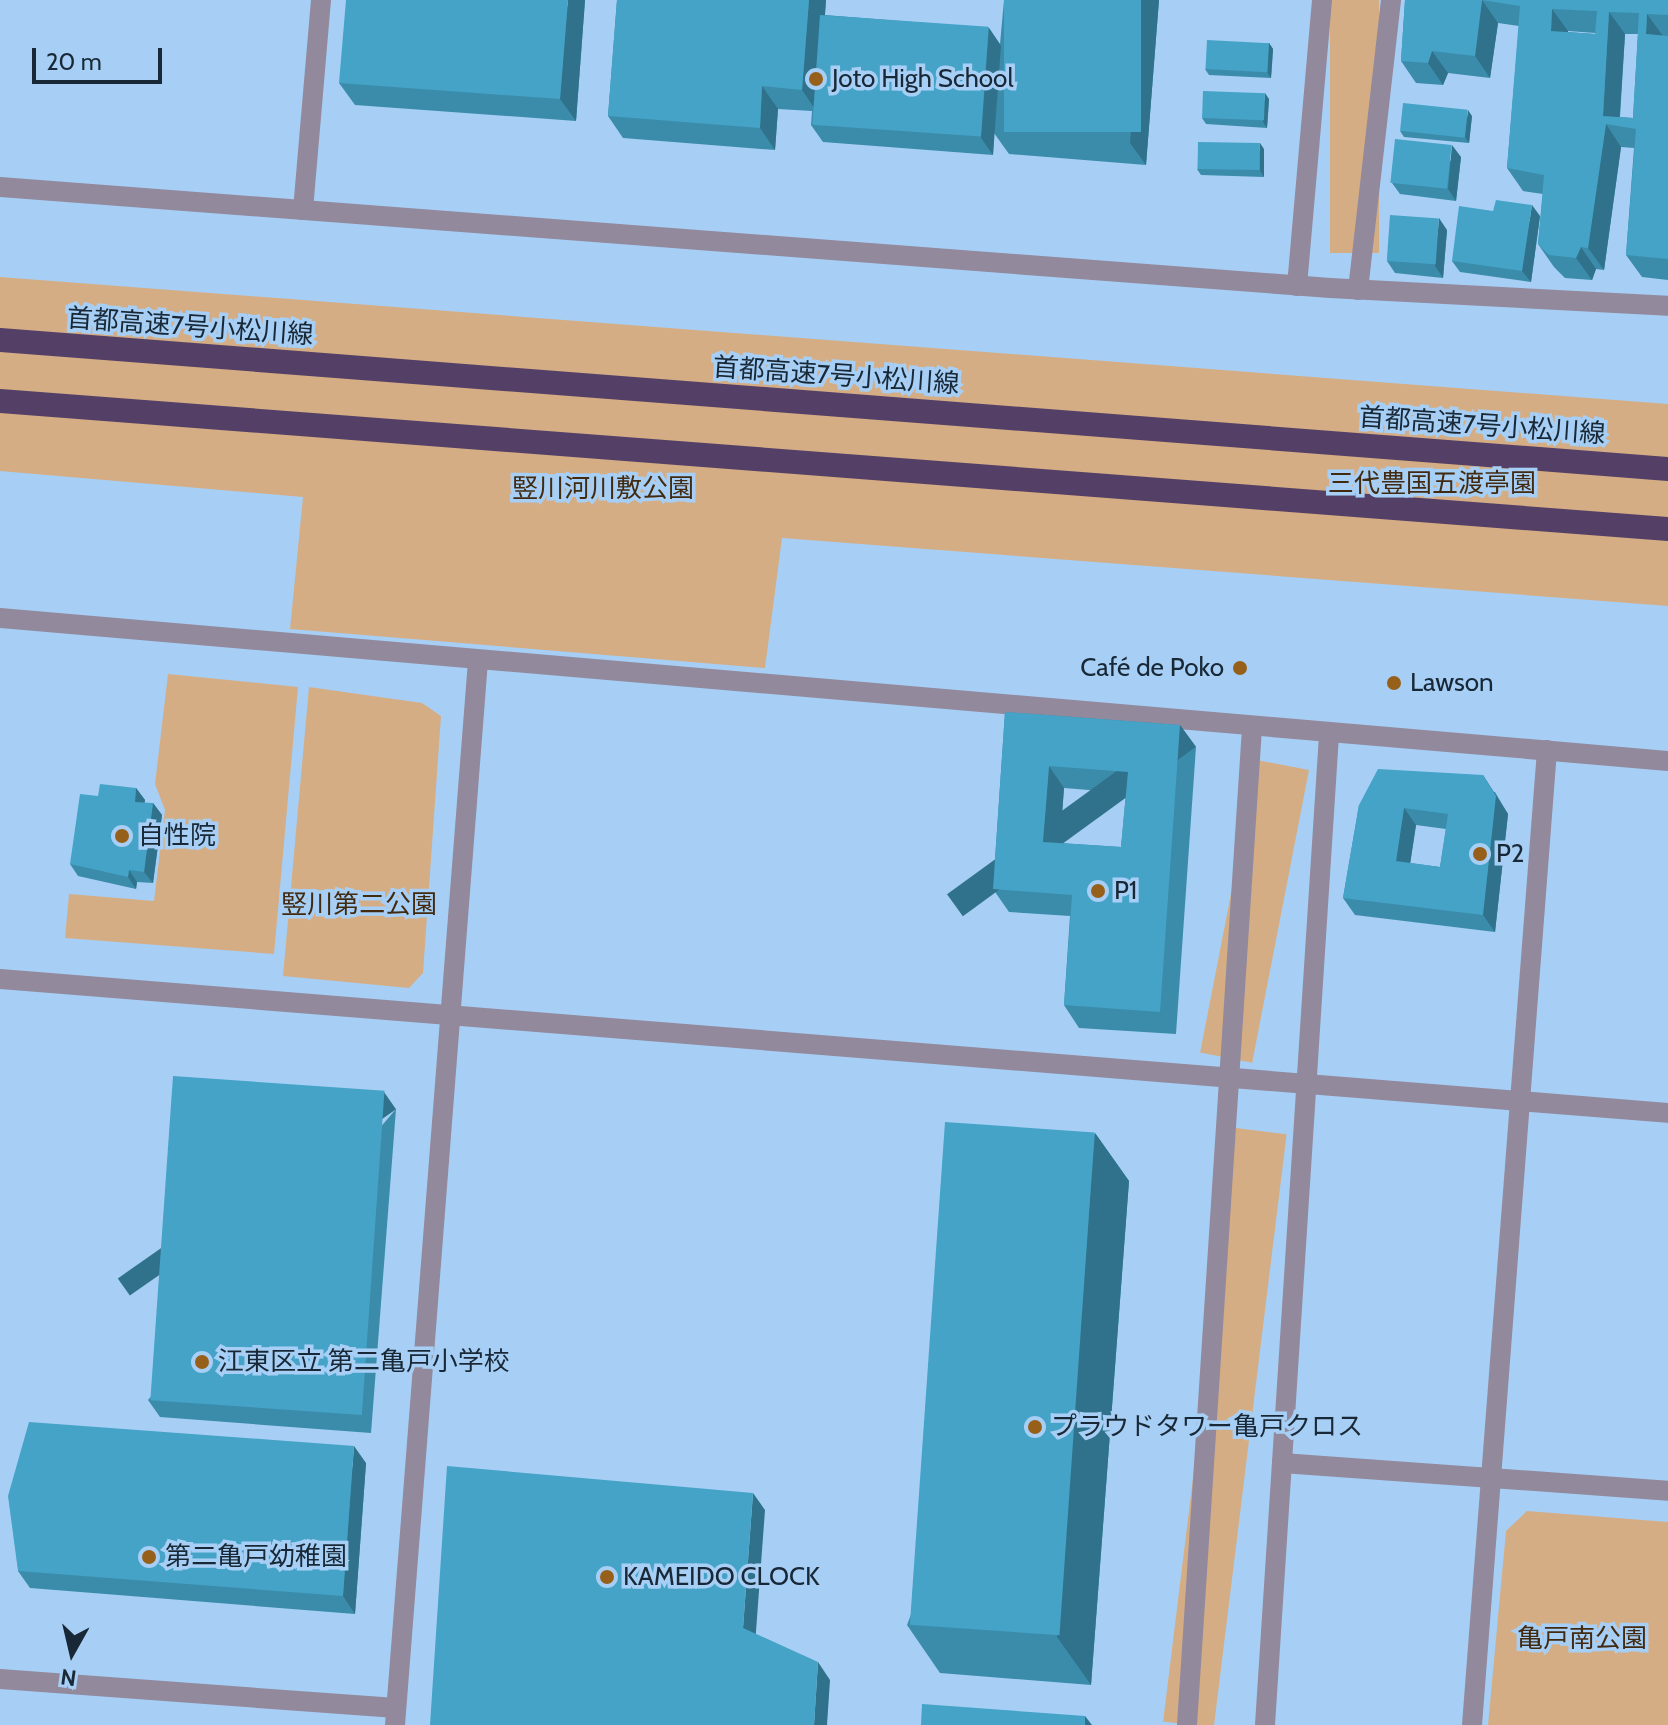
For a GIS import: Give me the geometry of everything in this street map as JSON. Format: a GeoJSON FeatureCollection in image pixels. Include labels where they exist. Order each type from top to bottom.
{"type":"FeatureCollection","features":[{"type":"Feature","properties":{"kind":"highway","name":"首都高速7号小松川線"},"geometry":{"type":"LineString","coordinates":[[0,340],[1668,469]]}},
{"type":"Feature","properties":{"kind":"highway"},"geometry":{"type":"LineString","coordinates":[[0,401],[1668,529]]}},
{"type":"Feature","properties":{"kind":"street"},"geometry":{"type":"LineString","coordinates":[[303,210],[321,0]]}},
{"type":"Feature","properties":{"kind":"street"},"geometry":{"type":"LineString","coordinates":[[1297,286],[1322,0]]}},
{"type":"Feature","properties":{"kind":"street"},"geometry":{"type":"LineString","coordinates":[[1358,290],[1391,0]]}},
{"type":"Feature","properties":{"kind":"street"},"geometry":{"type":"LineString","coordinates":[[0,187],[1297,286],[1668,306]]}},
{"type":"Feature","properties":{"kind":"street"},"geometry":{"type":"LineString","coordinates":[[0,618],[1252,729],[1668,761]]}},
{"type":"Feature","properties":{"kind":"street"},"geometry":{"type":"LineString","coordinates":[[0,1679],[396,1716],[453,1016],[478,660]]}},
{"type":"Feature","properties":{"kind":"street"},"geometry":{"type":"LineString","coordinates":[[1187,1725],[1252,729]]}},
{"type":"Feature","properties":{"kind":"street"},"geometry":{"type":"LineString","coordinates":[[1265,1725],[1329,734]]}},
{"type":"Feature","properties":{"kind":"street"},"geometry":{"type":"LineString","coordinates":[[1472,1725],[1547,750]]}},
{"type":"Feature","properties":{"kind":"street"},"geometry":{"type":"LineString","coordinates":[[0,979],[1668,1113]]}},
{"type":"Feature","properties":{"kind":"street"},"geometry":{"type":"LineString","coordinates":[[1282,1463],[1668,1491]]}},
{"type":"Feature","properties":{"kind":"green space"},"geometry":{"type":"Polygon","coordinates":[[[1330,0],[1379,0],[1379,253],[1330,253],[1330,0]]]}},
{"type":"Feature","properties":{"kind":"green space","name":"竪川河川敷公園"},"geometry":{"type":"Polygon","coordinates":[[[0,277],[1668,404],[1668,606],[782,538],[765,668],[290,629],[303,497],[0,471],[0,277]]]}},
{"type":"Feature","properties":{"kind":"green space"},"geometry":{"type":"Polygon","coordinates":[[[168,674],[298,687],[274,954],[65,938],[69,894],[154,901],[165,810],[155,784],[168,674]]]}},
{"type":"Feature","properties":{"kind":"green space","name":"竪川第二公園"},"geometry":{"type":"Polygon","coordinates":[[[309,687],[422,703],[441,716],[423,973],[409,988],[283,976],[309,687]]]}},
{"type":"Feature","properties":{"kind":"green space"},"geometry":{"type":"Polygon","coordinates":[[[1257,760],[1309,770],[1252,1063],[1200,1053],[1257,760]]]}},
{"type":"Feature","properties":{"kind":"green space"},"geometry":{"type":"Polygon","coordinates":[[[1236,1128],[1287,1134],[1214,1725],[1163,1722],[1236,1128]]]}},
{"type":"Feature","properties":{"kind":"green space","name":"亀戸南公園"},"geometry":{"type":"Polygon","coordinates":[[[1527,1511],[1668,1522],[1668,1725],[1488,1725],[1506,1531],[1527,1511]]]}},
{"type":"Feature","properties":{"kind":"building"},"geometry":{"type":"Polygon","coordinates":[[[346,0],[568,0],[560,99],[339,83],[346,0]]]}},
{"type":"Feature","properties":{"kind":"building"},"geometry":{"type":"Polygon","coordinates":[[[617,0],[809,0],[802,90],[762,86],[760,128],[608,116],[617,0]]]}},
{"type":"Feature","properties":{"kind":"building"},"geometry":{"type":"Polygon","coordinates":[[[1004,0],[1141,0],[1141,132],[1004,132],[1004,0]]]}},
{"type":"Feature","properties":{"kind":"building"},"geometry":{"type":"Polygon","coordinates":[[[1405,0],[1482,0],[1475,56],[1432,51],[1428,63],[1401,61],[1405,0]]]}},
{"type":"Feature","properties":{"kind":"building"},"geometry":{"type":"Polygon","coordinates":[[[1482,0],[1668,0],[1668,15],[1647,14],[1646,34],[1668,36],[1668,259],[1626,255],[1636,129],[1606,124],[1588,248],[1581,247],[1576,258],[1549,255],[1538,244],[1544,175],[1507,168],[1520,6],[1482,0]],[[1552,9],[1551,31],[1595,34],[1597,11],[1552,9]],[[1609,12],[1603,116],[1633,118],[1639,13],[1609,12]]]}},
{"type":"Feature","properties":{"kind":"building"},"geometry":{"type":"Polygon","coordinates":[[[820,15],[989,27],[981,137],[812,125],[820,15]]]}},
{"type":"Feature","properties":{"kind":"building"},"geometry":{"type":"Polygon","coordinates":[[[1207,40],[1269,43],[1267,72],[1205,69],[1207,40]]]}},
{"type":"Feature","properties":{"kind":"building"},"geometry":{"type":"Polygon","coordinates":[[[1203,91],[1265,93],[1264,120],[1202,118],[1203,91]]]}},
{"type":"Feature","properties":{"kind":"building"},"geometry":{"type":"Polygon","coordinates":[[[1403,103],[1468,110],[1465,138],[1400,131],[1403,103]]]}},
{"type":"Feature","properties":{"kind":"building"},"geometry":{"type":"Polygon","coordinates":[[[1395,139],[1452,145],[1447,189],[1390,183],[1395,139]]]}},
{"type":"Feature","properties":{"kind":"building"},"geometry":{"type":"Polygon","coordinates":[[[1198,142],[1260,143],[1260,170],[1198,169],[1198,142]]]}},
{"type":"Feature","properties":{"kind":"building"},"geometry":{"type":"Polygon","coordinates":[[[1496,200],[1532,205],[1522,271],[1452,261],[1459,206],[1493,211],[1496,200]]]}},
{"type":"Feature","properties":{"kind":"building"},"geometry":{"type":"Polygon","coordinates":[[[1390,215],[1439,218],[1436,264],[1387,261],[1390,215]]]}},
{"type":"Feature","properties":{"kind":"building","name":"P1"},"geometry":{"type":"Polygon","coordinates":[[[1005,712],[1180,725],[1160,1012],[1064,1005],[1072,895],[993,889],[1005,712]],[[1049,766],[1043,842],[1121,847],[1128,772],[1049,766]]]}},
{"type":"Feature","properties":{"kind":"building","name":"P2"},"geometry":{"type":"Polygon","coordinates":[[[1378,769],[1483,775],[1496,796],[1483,915],[1343,898],[1359,805],[1378,769]],[[1404,808],[1396,861],[1440,867],[1448,814],[1404,808]]]}},
{"type":"Feature","properties":{"kind":"building"},"geometry":{"type":"Polygon","coordinates":[[[100,784],[136,788],[135,802],[153,803],[144,872],[129,870],[128,877],[70,864],[80,794],[98,796],[100,784]]]}},
{"type":"Feature","properties":{"kind":"building"},"geometry":{"type":"Polygon","coordinates":[[[173,1076],[384,1091],[362,1415],[150,1400],[173,1076]]]}},
{"type":"Feature","properties":{"kind":"building","name":"プラウドタワー亀戸クロス"},"geometry":{"type":"Polygon","coordinates":[[[945,1122],[1095,1132],[1059,1635],[910,1625],[945,1122]]]}},
{"type":"Feature","properties":{"kind":"building"},"geometry":{"type":"Polygon","coordinates":[[[29,1422],[354,1446],[343,1596],[18,1571],[8,1496],[29,1422]]]}},
{"type":"Feature","properties":{"kind":"building","name":"KAMEIDO CLOCK"},"geometry":{"type":"Polygon","coordinates":[[[447,1466],[753,1493],[743,1628],[818,1662],[814,1725],[430,1725],[447,1466]]]}},
{"type":"Feature","properties":{"kind":"building"},"geometry":{"type":"Polygon","coordinates":[[[922,1704],[1085,1716],[1085,1725],[921,1725],[922,1704]]]}},
{"type":"Feature","properties":{"kind":"place","name":"Joto High School"},"geometry":{"type":"Point","coordinates":[816,79]}},
{"type":"Feature","properties":{"kind":"place","name":"Café de Poko"},"geometry":{"type":"Point","coordinates":[1240,668]}},
{"type":"Feature","properties":{"kind":"place","name":"Lawson"},"geometry":{"type":"Point","coordinates":[1394,683]}},
{"type":"Feature","properties":{"kind":"place","name":"自性院"},"geometry":{"type":"Point","coordinates":[122,836]}},
{"type":"Feature","properties":{"kind":"place","name":"P2"},"geometry":{"type":"Point","coordinates":[1480,854]}},
{"type":"Feature","properties":{"kind":"place","name":"P1"},"geometry":{"type":"Point","coordinates":[1098,891]}},
{"type":"Feature","properties":{"kind":"place","name":"江東区立 第二亀戸小学校"},"geometry":{"type":"Point","coordinates":[202,1362]}},
{"type":"Feature","properties":{"kind":"place","name":"プラウドタワー亀戸クロス"},"geometry":{"type":"Point","coordinates":[1035,1427]}},
{"type":"Feature","properties":{"kind":"place","name":"第二亀戸幼稚園"},"geometry":{"type":"Point","coordinates":[149,1557]}},
{"type":"Feature","properties":{"kind":"place","name":"KAMEIDO CLOCK"},"geometry":{"type":"Point","coordinates":[607,1577]}},
{"type":"Feature","properties":{"kind":"park label","name":"三代豊国五渡亭園"},"geometry":{"type":"Point","coordinates":[1432,484]}}]}
